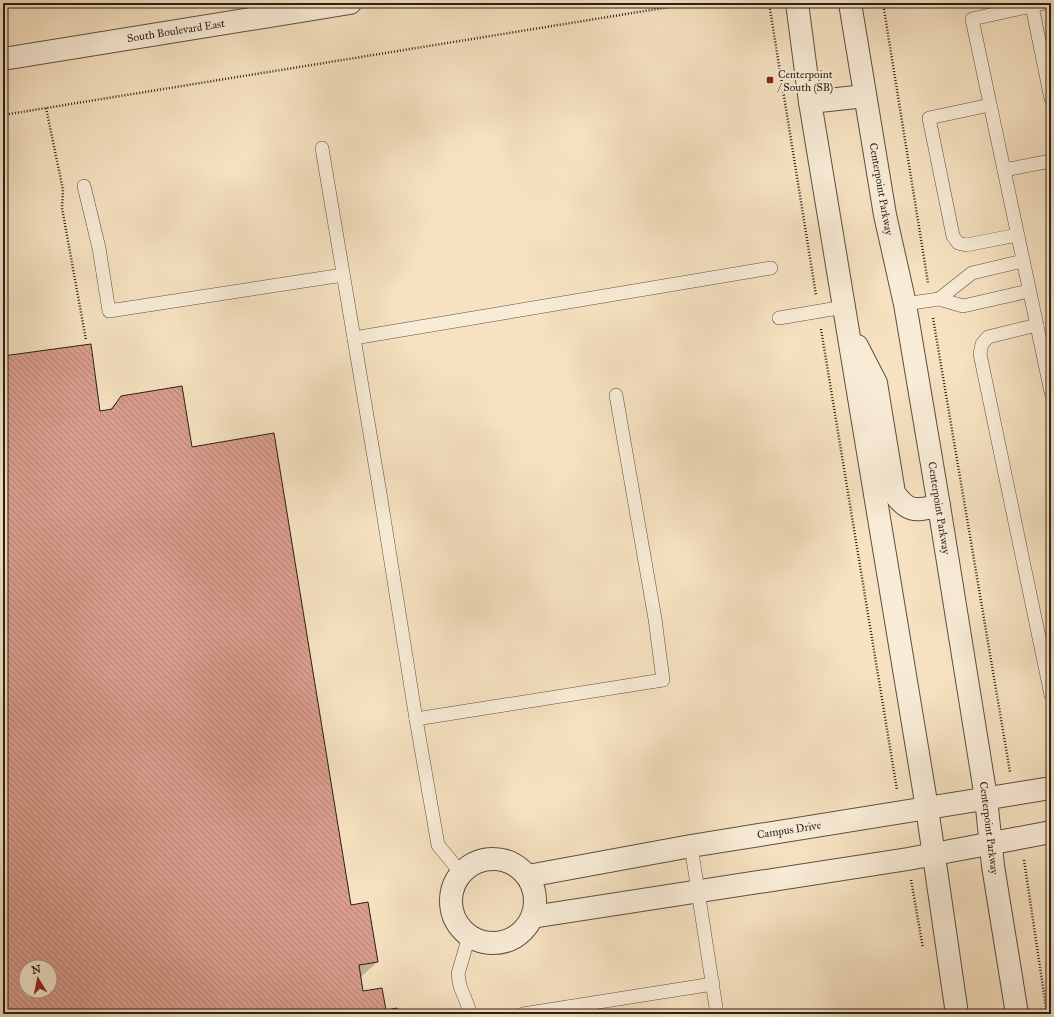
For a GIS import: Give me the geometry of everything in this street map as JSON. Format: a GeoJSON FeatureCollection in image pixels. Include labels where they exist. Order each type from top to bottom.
{"type":"FeatureCollection","features":[{"type":"Feature","properties":{"kind":"street","name":"South Boulevard East"},"geometry":{"type":"LineString","coordinates":[[3,59],[275,9],[350,3]]}},
{"type":"Feature","properties":{"kind":"street"},"geometry":{"type":"LineString","coordinates":[[797,3],[810,102],[927,808],[957,1014]]}},
{"type":"Feature","properties":{"kind":"street","name":"Centerpoint Parkway"},"geometry":{"type":"LineString","coordinates":[[850,3],[885,215],[905,304],[939,506],[986,798],[991,842],[1017,1014]]}},
{"type":"Feature","properties":{"kind":"street"},"geometry":{"type":"LineString","coordinates":[[810,102],[865,96]]}},
{"type":"Feature","properties":{"kind":"street"},"geometry":{"type":"LineString","coordinates":[[846,317],[876,383],[894,494],[903,506],[918,510],[939,506]]}},
{"type":"Feature","properties":{"kind":"street","name":"Campus Drive"},"geometry":{"type":"LineString","coordinates":[[528,876],[691,846],[1051,788]]}},
{"type":"Feature","properties":{"kind":"street"},"geometry":{"type":"LineString","coordinates":[[532,917],[934,854],[991,842],[1051,832]]}},
{"type":"Feature","properties":{"kind":"street"},"geometry":{"type":"LineString","coordinates":[[495,858],[514,864],[528,876],[535,896],[532,917],[522,932],[505,941],[487,942],[469,936],[459,926],[453,913],[451,899],[454,885],[461,873],[477,862],[495,858]]}},
{"type":"Feature","properties":{"kind":"lane"},"geometry":{"type":"LineString","coordinates":[[1051,99],[1038,4],[972,19],[1051,392]]}},
{"type":"Feature","properties":{"kind":"lane"},"geometry":{"type":"LineString","coordinates":[[990,104],[929,118],[951,229],[953,236],[958,243],[966,246],[1017,235]]}},
{"type":"Feature","properties":{"kind":"lane"},"geometry":{"type":"LineString","coordinates":[[322,148],[438,845],[461,873]]}},
{"type":"Feature","properties":{"kind":"lane"},"geometry":{"type":"LineString","coordinates":[[1004,170],[1051,161]]}},
{"type":"Feature","properties":{"kind":"lane"},"geometry":{"type":"LineString","coordinates":[[84,186],[99,248],[110,311],[343,276]]}},
{"type":"Feature","properties":{"kind":"lane"},"geometry":{"type":"LineString","coordinates":[[938,299],[972,273],[1023,261]]}},
{"type":"Feature","properties":{"kind":"lane"},"geometry":{"type":"LineString","coordinates":[[354,338],[771,268]]}},
{"type":"Feature","properties":{"kind":"lane"},"geometry":{"type":"LineString","coordinates":[[905,304],[938,299],[963,306],[1029,291]]}},
{"type":"Feature","properties":{"kind":"lane"},"geometry":{"type":"LineString","coordinates":[[779,318],[846,317]]}},
{"type":"Feature","properties":{"kind":"lane"},"geometry":{"type":"LineString","coordinates":[[1037,325],[988,337],[982,344],[980,354],[1051,695]]}},
{"type":"Feature","properties":{"kind":"lane"},"geometry":{"type":"LineString","coordinates":[[416,719],[663,680],[655,619],[616,395]]}},
{"type":"Feature","properties":{"kind":"lane"},"geometry":{"type":"LineString","coordinates":[[691,846],[717,1014]]}},
{"type":"Feature","properties":{"kind":"lane"},"geometry":{"type":"LineString","coordinates":[[469,936],[458,974],[460,986],[471,1014]]}},
{"type":"Feature","properties":{"kind":"lane"},"geometry":{"type":"LineString","coordinates":[[523,1014],[713,984]]}},
{"type":"Feature","properties":{"kind":"path"},"geometry":{"type":"LineString","coordinates":[[3,115],[694,3]]}},
{"type":"Feature","properties":{"kind":"path"},"geometry":{"type":"LineString","coordinates":[[768,3],[816,296]]}},
{"type":"Feature","properties":{"kind":"path"},"geometry":{"type":"LineString","coordinates":[[884,3],[926,270]]}},
{"type":"Feature","properties":{"kind":"path"},"geometry":{"type":"LineString","coordinates":[[46,108],[63,190],[62,208],[86,340]]}},
{"type":"Feature","properties":{"kind":"path"},"geometry":{"type":"LineString","coordinates":[[821,325],[897,794]]}},
{"type":"Feature","properties":{"kind":"path"},"geometry":{"type":"LineString","coordinates":[[935,327],[1010,774]]}},
{"type":"Feature","properties":{"kind":"path"},"geometry":{"type":"LineString","coordinates":[[1024,857],[1047,1014]]}},
{"type":"Feature","properties":{"kind":"path"},"geometry":{"type":"LineString","coordinates":[[910,874],[924,954]]}},
{"type":"Feature","properties":{"kind":"building"},"geometry":{"type":"Polygon","coordinates":[[[91,344],[100,411],[112,409],[121,396],[182,386],[192,447],[274,433],[351,905],[368,902],[378,962],[359,965],[363,991],[382,988],[386,1010],[397,1008],[398,1014],[3,1014],[3,356],[91,344]]]}},
{"type":"Feature","properties":{"kind":"place","name":"Centerpoint / South (SB)"},"geometry":{"type":"Point","coordinates":[770,80]}}]}
